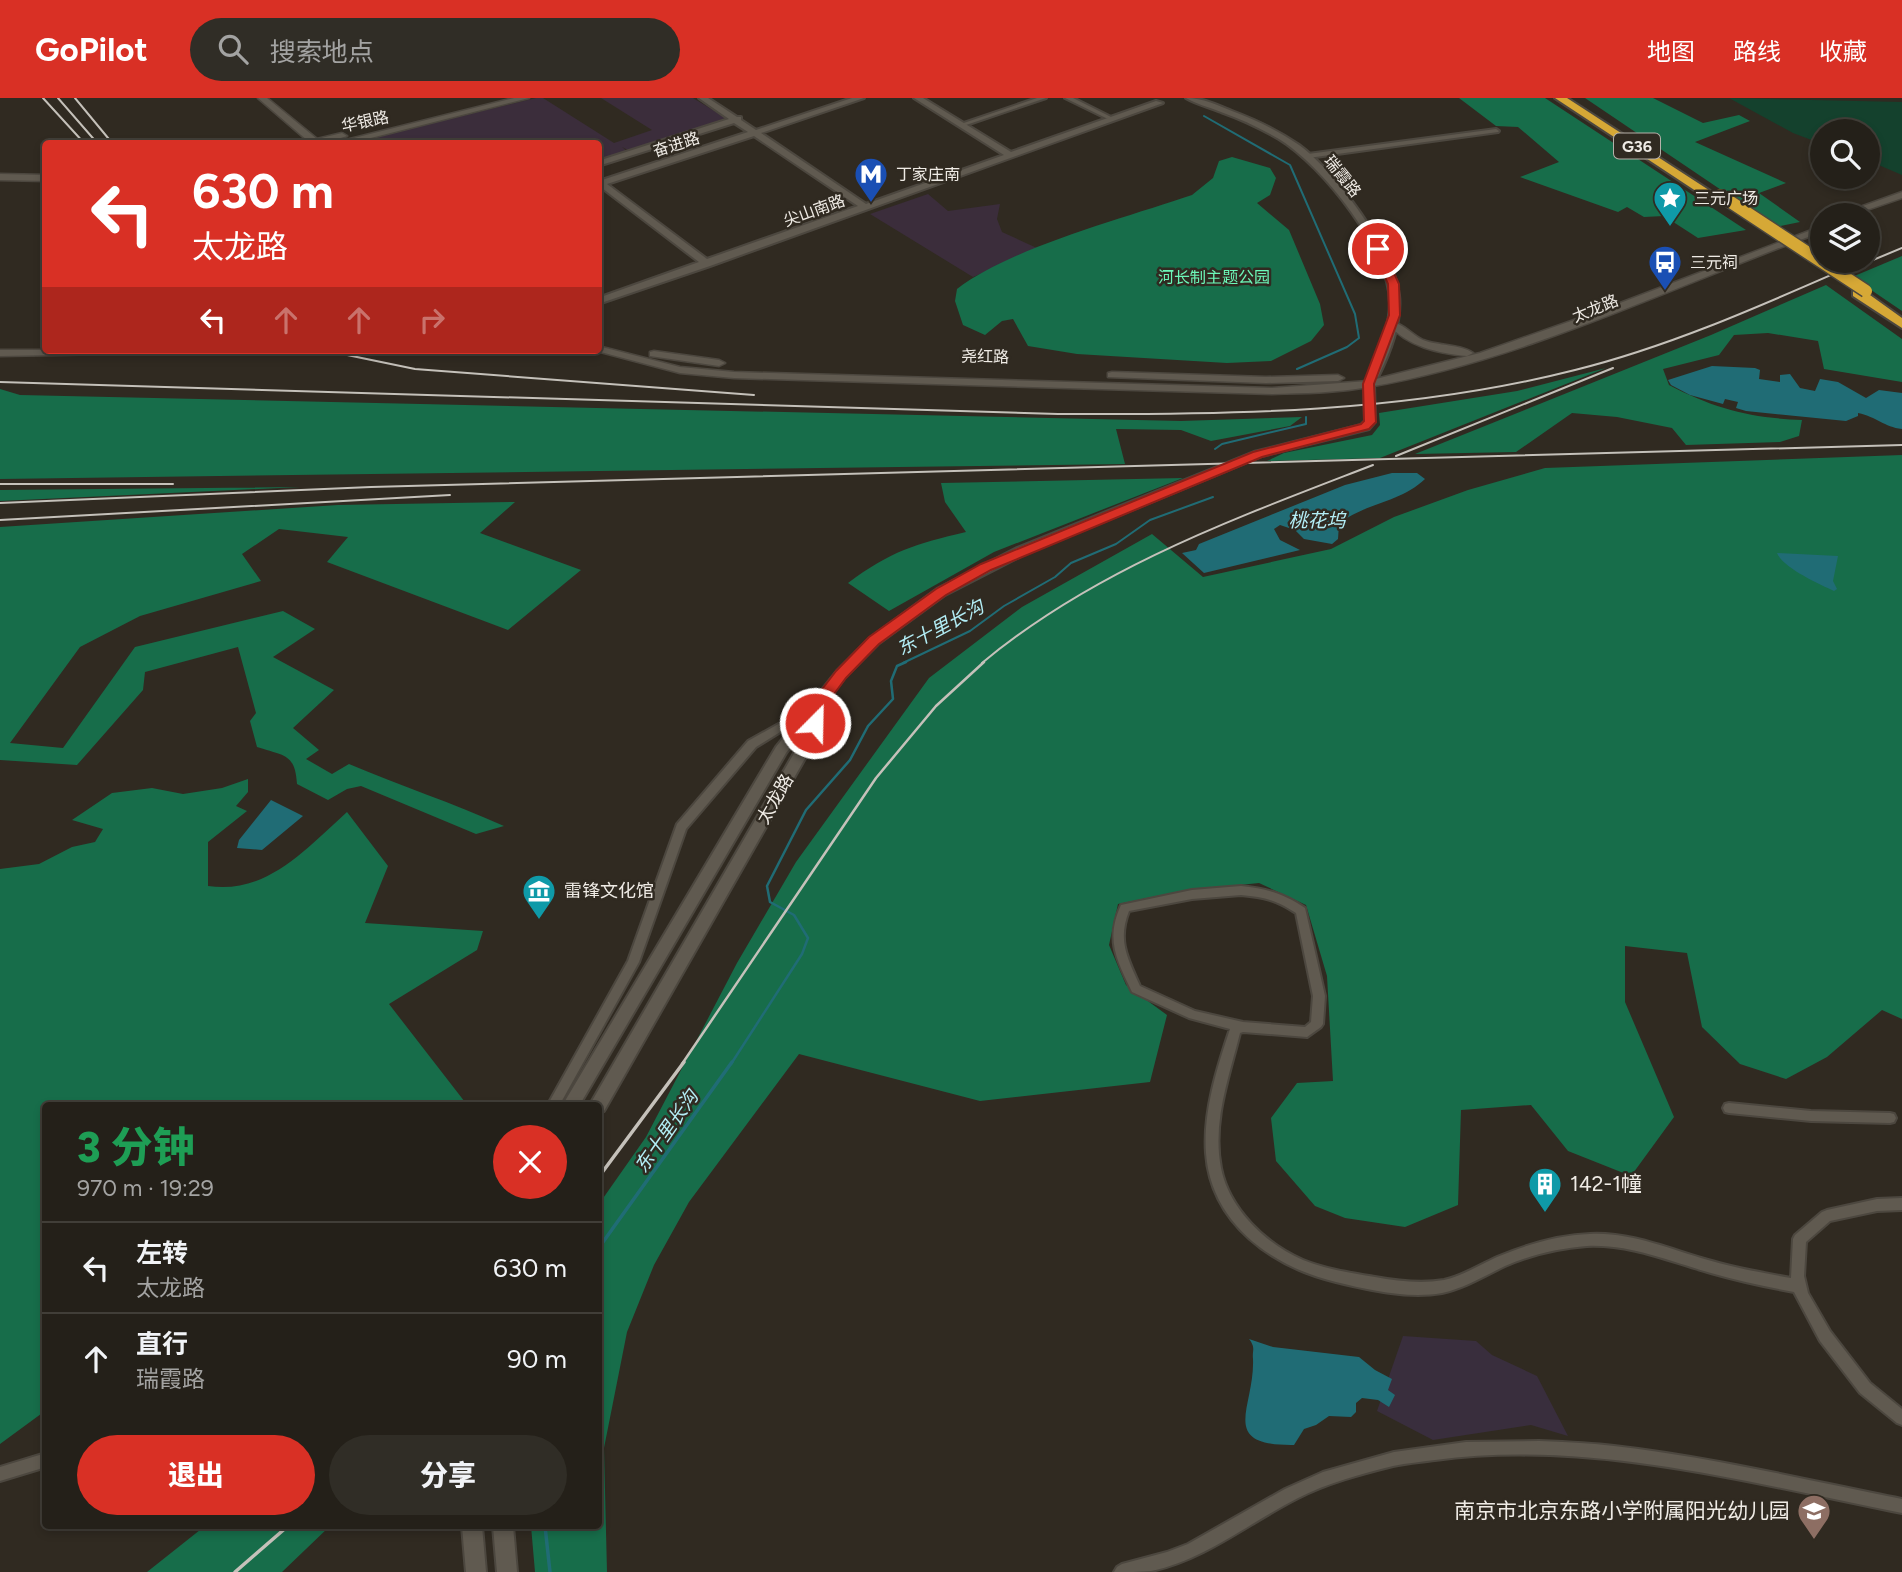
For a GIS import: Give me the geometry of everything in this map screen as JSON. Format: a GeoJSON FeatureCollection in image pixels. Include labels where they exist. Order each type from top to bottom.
{"type":"FeatureCollection","features":[{"type":"Feature","properties":{"kind":"highway","name":"G36"},"geometry":{"type":"LineString","coordinates":[[1560,98],[1716,196]]}},
{"type":"Feature","properties":{"kind":"highway","name":"G36"},"geometry":{"type":"LineString","coordinates":[[1570,98],[1902,316]]}},
{"type":"Feature","properties":{"kind":"highway","name":"G36"},"geometry":{"type":"LineString","coordinates":[[1862,292],[1902,324]]}},
{"type":"Feature","properties":{"kind":"main road"},"geometry":{"type":"LineString","coordinates":[[262,98],[316,140]]}},
{"type":"Feature","properties":{"kind":"main road"},"geometry":{"type":"LineString","coordinates":[[275,98],[317,140]]}},
{"type":"Feature","properties":{"kind":"main road","name":"华银路"},"geometry":{"type":"LineString","coordinates":[[332,140],[498,98]]}},
{"type":"Feature","properties":{"kind":"main road","name":"华银路"},"geometry":{"type":"LineString","coordinates":[[334,140],[525,98]]}},
{"type":"Feature","properties":{"kind":"main road"},"geometry":{"type":"LineString","coordinates":[[0,179],[42,181]]}},
{"type":"Feature","properties":{"kind":"main road"},"geometry":{"type":"LineString","coordinates":[[1878,203],[1902,195]]}},
{"type":"Feature","properties":{"kind":"main road"},"geometry":{"type":"LineString","coordinates":[[1880,209],[1902,202]]}},
{"type":"Feature","properties":{"kind":"main road","name":"太龙路"},"geometry":{"type":"LineString","coordinates":[[1371,379],[1544,328],[1727,254],[1810,226]]}},
{"type":"Feature","properties":{"kind":"main road","name":"太龙路"},"geometry":{"type":"LineString","coordinates":[[1371,379],[1521,344],[1735,259],[1810,233]]}},
{"type":"Feature","properties":{"kind":"main road"},"geometry":{"type":"LineString","coordinates":[[1393,324],[1401,332],[1425,345],[1466,353]]}},
{"type":"Feature","properties":{"kind":"main road","name":"尧红路"},"geometry":{"type":"LineString","coordinates":[[602,339],[657,355],[773,367],[1266,380],[1371,379]]}},
{"type":"Feature","properties":{"kind":"main road"},"geometry":{"type":"LineString","coordinates":[[2,348],[42,343]]}},
{"type":"Feature","properties":{"kind":"main road"},"geometry":{"type":"LineString","coordinates":[[2,348],[42,349]]}},
{"type":"Feature","properties":{"kind":"main road","name":"尧红路"},"geometry":{"type":"LineString","coordinates":[[602,350],[680,370],[734,376],[1272,391],[1371,379]]}},
{"type":"Feature","properties":{"kind":"street"},"geometry":{"type":"LineString","coordinates":[[703,98],[759,133],[865,207]]}},
{"type":"Feature","properties":{"kind":"street","name":"奋进路"},"geometry":{"type":"LineString","coordinates":[[602,181],[759,133],[860,98]]}},
{"type":"Feature","properties":{"kind":"street"},"geometry":{"type":"LineString","coordinates":[[918,98],[1010,155]]}},
{"type":"Feature","properties":{"kind":"street"},"geometry":{"type":"LineString","coordinates":[[961,125],[1044,98]]}},
{"type":"Feature","properties":{"kind":"street"},"geometry":{"type":"LineString","coordinates":[[1068,98],[1112,119]]}},
{"type":"Feature","properties":{"kind":"street","name":"瑞霞路"},"geometry":{"type":"LineString","coordinates":[[1190,98],[1250,122],[1308,156],[1348,203],[1384,259],[1393,284],[1393,324],[1371,379]]}},
{"type":"Feature","properties":{"kind":"street","name":"尖山南路"},"geometry":{"type":"LineString","coordinates":[[602,300],[1159,103]]}},
{"type":"Feature","properties":{"kind":"street"},"geometry":{"type":"LineString","coordinates":[[602,163],[738,119]]}},
{"type":"Feature","properties":{"kind":"street"},"geometry":{"type":"LineString","coordinates":[[1308,156],[1496,131]]}},
{"type":"Feature","properties":{"kind":"street"},"geometry":{"type":"LineString","coordinates":[[602,184],[707,264]]}},
{"type":"Feature","properties":{"kind":"street","name":"太龙路"},"geometry":{"type":"LineString","coordinates":[[600,1102],[800,755],[815,723],[818,704],[841,674],[874,641],[941,592],[1021,551],[1258,454],[1365,427],[1370,422],[1371,379]]}},
{"type":"Feature","properties":{"kind":"street"},"geometry":{"type":"LineString","coordinates":[[572,1102],[781,750],[818,704]]}},
{"type":"Feature","properties":{"kind":"street"},"geometry":{"type":"LineString","coordinates":[[555,1102],[632,962],[681,827],[752,744],[818,704]]}},
{"type":"Feature","properties":{"kind":"street"},"geometry":{"type":"LineString","coordinates":[[1243,1027],[1193,1015],[1136,989],[1118,949],[1116,926],[1125,908],[1243,890],[1272,895],[1294,904],[1301,911],[1319,996],[1317,1024],[1307,1032],[1243,1027],[1235,1030],[1212,1113],[1212,1157],[1223,1195],[1251,1233],[1300,1265],[1373,1282],[1431,1288],[1469,1280],[1508,1258],[1553,1245],[1589,1240],[1630,1244],[1710,1267],[1799,1286]]}},
{"type":"Feature","properties":{"kind":"street"},"geometry":{"type":"LineString","coordinates":[[1729,1108],[1811,1116],[1890,1118]]}},
{"type":"Feature","properties":{"kind":"street"},"geometry":{"type":"LineString","coordinates":[[1902,1204],[1877,1205],[1827,1216],[1800,1239],[1797,1276],[1799,1286],[1825,1336],[1866,1388],[1902,1418]]}},
{"type":"Feature","properties":{"kind":"street"},"geometry":{"type":"LineString","coordinates":[[1122,1572],[1190,1551],[1321,1479],[1405,1455],[1510,1445],[1613,1452],[1902,1506]]}},
{"type":"Feature","properties":{"kind":"street"},"geometry":{"type":"LineString","coordinates":[[0,1474],[42,1461]]}},
{"type":"Feature","properties":{"kind":"street"},"geometry":{"type":"LineString","coordinates":[[472,1529],[476,1572]]}},
{"type":"Feature","properties":{"kind":"street"},"geometry":{"type":"LineString","coordinates":[[503,1529],[507,1572]]}},
{"type":"Feature","properties":{"kind":"shaded area"},"geometry":{"type":"Polygon","coordinates":[[[536,98],[543,98],[614,143],[652,130],[601,98],[693,98],[726,118],[630,151],[622,147],[628,152],[602,160],[602,140],[362,140],[536,98]]]}},
{"type":"Feature","properties":{"kind":"shaded area"},"geometry":{"type":"Polygon","coordinates":[[[928,194],[948,211],[1000,204],[997,219],[1002,232],[1039,249],[973,277],[870,214],[928,194]]]}},
{"type":"Feature","properties":{"kind":"shaded area"},"geometry":{"type":"Polygon","coordinates":[[[1403,1336],[1476,1341],[1492,1355],[1537,1376],[1568,1436],[1531,1425],[1433,1440],[1377,1411],[1403,1336]]]}},
{"type":"Feature","properties":{"kind":"green space"},"geometry":{"type":"Polygon","coordinates":[[[1459,98],[1545,98],[1746,230],[1698,238],[1664,216],[1644,217],[1627,207],[1618,212],[1520,177],[1559,162],[1518,127],[1496,126],[1459,98]]]}},
{"type":"Feature","properties":{"kind":"green space"},"geometry":{"type":"Polygon","coordinates":[[[1585,98],[1653,98],[1703,123],[1739,115],[1750,121],[1695,142],[1786,183],[1759,193],[1800,222],[1776,227],[1585,98]]]}},
{"type":"Feature","properties":{"kind":"green space"},"geometry":{"type":"Polygon","coordinates":[[[1729,98],[1902,102],[1902,175],[1880,166],[1880,119],[1810,119],[1810,139],[1729,98]]]}},
{"type":"Feature","properties":{"kind":"green space","name":"河长制主题公园"},"geometry":{"type":"Polygon","coordinates":[[[1232,157],[1270,168],[1276,178],[1270,195],[1257,203],[1289,230],[1320,304],[1324,325],[1311,341],[1271,361],[1227,363],[1077,354],[1028,346],[1013,319],[1002,321],[985,335],[963,325],[955,301],[957,289],[980,274],[1070,235],[1192,195],[1213,178],[1219,161],[1232,157]]]}},
{"type":"Feature","properties":{"kind":"green space"},"geometry":{"type":"Polygon","coordinates":[[[1902,256],[1902,311],[1852,277],[1862,273],[1880,273],[1880,265],[1902,256]]]}},
{"type":"Feature","properties":{"kind":"green space"},"geometry":{"type":"Polygon","coordinates":[[[1826,285],[1902,339],[1902,382],[1824,369],[1818,341],[1768,333],[1734,335],[1719,355],[1663,369],[1669,385],[1718,406],[1766,417],[1802,420],[1799,436],[1780,442],[1686,445],[1672,428],[1617,417],[1572,413],[1516,452],[1415,454],[1711,335],[1826,285]]]}},
{"type":"Feature","properties":{"kind":"green space"},"geometry":{"type":"Polygon","coordinates":[[[1606,368],[1380,458],[1267,461],[1284,453],[1372,435],[1380,425],[1379,413],[1517,391],[1606,368]]]}},
{"type":"Feature","properties":{"kind":"green space"},"geometry":{"type":"Polygon","coordinates":[[[0,389],[20,395],[1181,421],[1302,417],[1290,426],[1211,441],[1181,430],[1116,429],[1125,464],[0,479],[0,389]]]}},
{"type":"Feature","properties":{"kind":"green space"},"geometry":{"type":"Polygon","coordinates":[[[1902,455],[1902,1019],[1882,1010],[1827,1057],[1786,1079],[1740,1064],[1702,1027],[1687,953],[1625,946],[1625,1002],[1674,1117],[1631,1176],[1568,1151],[1531,1105],[1461,1110],[1458,1205],[1405,1227],[1345,1218],[1315,1206],[1276,1161],[1271,1118],[1297,1083],[1333,1081],[1327,976],[1306,905],[1259,883],[1182,891],[1118,904],[1109,945],[1126,985],[1167,1015],[1150,1082],[980,1101],[799,1054],[689,1202],[654,1265],[627,1332],[604,1448],[607,1572],[535,1572],[531,1529],[602,1529],[602,1200],[646,1137],[737,963],[796,862],[929,678],[1022,607],[1152,534],[1203,577],[1331,549],[1394,517],[1468,490],[1545,468],[1902,455]]]}},
{"type":"Feature","properties":{"kind":"green space"},"geometry":{"type":"Polygon","coordinates":[[[1183,478],[994,552],[889,611],[848,583],[877,563],[904,550],[966,532],[945,502],[941,483],[1183,478]]]}},
{"type":"Feature","properties":{"kind":"green space"},"geometry":{"type":"Polygon","coordinates":[[[300,487],[0,501],[0,490],[300,487]]]}},
{"type":"Feature","properties":{"kind":"green space"},"geometry":{"type":"Polygon","coordinates":[[[515,502],[480,533],[581,570],[508,630],[327,562],[348,537],[279,529],[242,554],[261,581],[140,616],[80,647],[10,743],[63,748],[135,647],[283,611],[315,629],[273,657],[334,690],[293,728],[319,750],[306,759],[332,774],[349,764],[504,826],[476,834],[361,786],[347,789],[328,800],[297,784],[291,761],[281,754],[257,747],[250,721],[256,713],[238,647],[145,672],[143,690],[77,765],[0,760],[0,527],[338,505],[515,502]]]}},
{"type":"Feature","properties":{"kind":"green space"},"geometry":{"type":"Polygon","coordinates":[[[248,779],[248,792],[236,806],[247,811],[208,842],[208,886],[229,887],[267,876],[301,854],[347,812],[388,866],[365,923],[483,931],[477,950],[389,1004],[465,1102],[42,1102],[42,1413],[0,1444],[0,869],[39,864],[72,847],[95,842],[103,829],[72,820],[112,793],[152,788],[183,794],[222,788],[248,779]]]}},
{"type":"Feature","properties":{"kind":"green space"},"geometry":{"type":"Polygon","coordinates":[[[201,1529],[327,1529],[282,1572],[147,1572],[201,1529]]]}},
{"type":"Feature","properties":{"kind":"water"},"geometry":{"type":"Polygon","coordinates":[[[1712,366],[1755,368],[1760,370],[1759,379],[1780,382],[1780,375],[1790,374],[1800,388],[1815,391],[1820,379],[1838,382],[1866,398],[1879,390],[1902,393],[1902,429],[1858,413],[1858,416],[1846,421],[1746,411],[1736,408],[1738,402],[1725,399],[1723,404],[1690,395],[1671,385],[1668,380],[1712,366]]]}},
{"type":"Feature","properties":{"kind":"water","name":"桃花坞"},"geometry":{"type":"Polygon","coordinates":[[[1392,473],[1417,473],[1425,479],[1405,493],[1349,517],[1339,524],[1338,539],[1332,544],[1304,539],[1295,530],[1280,525],[1274,529],[1280,540],[1300,550],[1204,573],[1182,553],[1196,550],[1199,544],[1345,485],[1392,473]]]}},
{"type":"Feature","properties":{"kind":"water"},"geometry":{"type":"Polygon","coordinates":[[[1777,553],[1838,556],[1833,581],[1837,589],[1834,591],[1802,575],[1786,564],[1777,553]]]}},
{"type":"Feature","properties":{"kind":"water"},"geometry":{"type":"Polygon","coordinates":[[[271,800],[303,816],[262,850],[237,848],[239,840],[271,800]]]}},
{"type":"Feature","properties":{"kind":"water"},"geometry":{"type":"Polygon","coordinates":[[[1249,1339],[1273,1347],[1359,1357],[1392,1379],[1388,1390],[1395,1395],[1389,1407],[1378,1400],[1362,1398],[1356,1403],[1356,1412],[1351,1417],[1329,1416],[1304,1429],[1294,1445],[1270,1444],[1255,1439],[1248,1431],[1245,1421],[1253,1359],[1253,1347],[1249,1339]]]}},
{"type":"Feature","properties":{"kind":"waterway","name":"东十里长沟"},"geometry":{"type":"LineString","coordinates":[[1204,116],[1290,165],[1355,314],[1359,338],[1347,347],[1297,369]]}},
{"type":"Feature","properties":{"kind":"waterway","name":"东十里长沟"},"geometry":{"type":"LineString","coordinates":[[1215,449],[1222,444],[1306,424],[1306,417]]}},
{"type":"Feature","properties":{"kind":"waterway","name":"东十里长沟"},"geometry":{"type":"LineString","coordinates":[[903,663],[970,631],[1004,606],[1055,577],[1071,563],[1116,544],[1150,520],[1213,497]]}},
{"type":"Feature","properties":{"kind":"waterway","name":"东十里长沟"},"geometry":{"type":"LineString","coordinates":[[731,1064],[802,954],[808,938],[794,915],[770,902],[767,886],[806,810],[850,760],[868,726],[893,699],[891,681],[897,666],[906,662]]}},
{"type":"Feature","properties":{"kind":"waterway","name":"东十里长沟"},"geometry":{"type":"LineString","coordinates":[[602,1243],[732,1062]]}},
{"type":"Feature","properties":{"kind":"waterway","name":"东十里长沟"},"geometry":{"type":"LineString","coordinates":[[545,1529],[550,1572]]}},
{"type":"Feature","properties":{"kind":"railway"},"geometry":{"type":"LineString","coordinates":[[43,98],[81,140]]}},
{"type":"Feature","properties":{"kind":"railway"},"geometry":{"type":"LineString","coordinates":[[58,98],[95,140]]}},
{"type":"Feature","properties":{"kind":"railway"},"geometry":{"type":"LineString","coordinates":[[75,98],[110,140]]}},
{"type":"Feature","properties":{"kind":"railway"},"geometry":{"type":"LineString","coordinates":[[1880,257],[1902,248]]}},
{"type":"Feature","properties":{"kind":"railway"},"geometry":{"type":"LineString","coordinates":[[0,382],[1058,414],[1253,412],[1383,403],[1447,395],[1575,370],[1685,335],[1835,273]]}},
{"type":"Feature","properties":{"kind":"railway"},"geometry":{"type":"LineString","coordinates":[[342,354],[415,369],[754,395]]}},
{"type":"Feature","properties":{"kind":"railway"},"geometry":{"type":"LineString","coordinates":[[1396,456],[1613,368]]}},
{"type":"Feature","properties":{"kind":"railway"},"geometry":{"type":"LineString","coordinates":[[0,503],[371,487],[1902,445]]}},
{"type":"Feature","properties":{"kind":"railway"},"geometry":{"type":"LineString","coordinates":[[982,663],[1026,629],[1072,599],[1169,548],[1373,465]]}},
{"type":"Feature","properties":{"kind":"railway"},"geometry":{"type":"LineString","coordinates":[[0,484],[173,484]]}},
{"type":"Feature","properties":{"kind":"railway"},"geometry":{"type":"LineString","coordinates":[[0,520],[450,495]]}},
{"type":"Feature","properties":{"kind":"railway"},"geometry":{"type":"LineString","coordinates":[[682,1064],[876,778],[936,706],[984,662]]}},
{"type":"Feature","properties":{"kind":"railway"},"geometry":{"type":"LineString","coordinates":[[602,1173],[684,1062]]}},
{"type":"Feature","properties":{"kind":"railway"},"geometry":{"type":"LineString","coordinates":[[235,1572],[285,1529]]}},
{"type":"Feature","properties":{"kind":"place","name":"丁家庄南"},"geometry":{"type":"Point","coordinates":[871,204]}},
{"type":"Feature","properties":{"kind":"place","name":"三元广场"},"geometry":{"type":"Point","coordinates":[1670,228]}},
{"type":"Feature","properties":{"kind":"place","name":"三元祠"},"geometry":{"type":"Point","coordinates":[1665,292]}},
{"type":"Feature","properties":{"kind":"place","name":"雷锋文化馆"},"geometry":{"type":"Point","coordinates":[539,921]}},
{"type":"Feature","properties":{"kind":"place","name":"142-1幢"},"geometry":{"type":"Point","coordinates":[1545,1214]}},
{"type":"Feature","properties":{"kind":"place","name":"南京市北京东路小学附属阳光幼儿园"},"geometry":{"type":"Point","coordinates":[1814,1541]}},
{"type":"Feature","properties":{"kind":"route"},"geometry":{"type":"LineString","coordinates":[[815,723],[818,704],[841,674],[874,641],[941,592],[986,567],[1258,454],[1365,427],[1370,422],[1369,384],[1393,324],[1395,303],[1388,268],[1378,249]]}}]}
